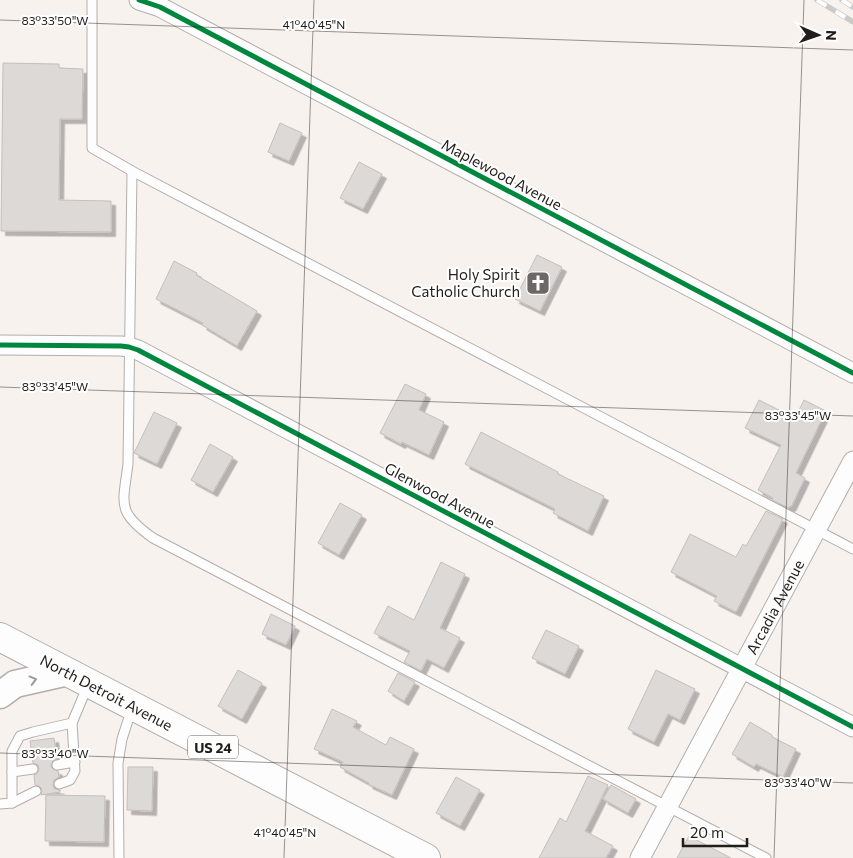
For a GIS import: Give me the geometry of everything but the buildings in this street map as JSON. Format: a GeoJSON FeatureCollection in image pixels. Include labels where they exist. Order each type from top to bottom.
{"type":"FeatureCollection","features":[{"type":"Feature","properties":{"kind":"main road","name":"North Detroit Avenue"},"geometry":{"type":"LineString","coordinates":[[0,636],[426,858]]}},
{"type":"Feature","properties":{"kind":"main road"},"geometry":{"type":"LineString","coordinates":[[0,695],[15,684],[39,678],[79,677]]}},
{"type":"Feature","properties":{"kind":"street","name":"Maplewood Avenue"},"geometry":{"type":"LineString","coordinates":[[139,0],[160,7],[853,374]]}},
{"type":"Feature","properties":{"kind":"street","name":"Glenwood Avenue"},"geometry":{"type":"LineString","coordinates":[[0,345],[129,347],[853,727]]}},
{"type":"Feature","properties":{"kind":"street","name":"Arcadia Avenue"},"geometry":{"type":"LineString","coordinates":[[640,858],[853,462]]}},
{"type":"Feature","properties":{"kind":"lane"},"geometry":{"type":"LineString","coordinates":[[92,0],[92,148],[132,171],[853,549]]}},
{"type":"Feature","properties":{"kind":"lane"},"geometry":{"type":"LineString","coordinates":[[132,171],[128,464],[123,502],[128,516],[138,527],[153,538],[766,858]]}},
{"type":"Feature","properties":{"kind":"lane"},"geometry":{"type":"LineString","coordinates":[[60,784],[70,780],[76,771],[72,724],[79,677]]}},
{"type":"Feature","properties":{"kind":"lane"},"geometry":{"type":"LineString","coordinates":[[119,858],[118,763],[122,739],[132,705]]}},
{"type":"Feature","properties":{"kind":"lane"},"geometry":{"type":"LineString","coordinates":[[12,803],[12,751],[20,736],[72,724]]}},
{"type":"Feature","properties":{"kind":"lane"},"geometry":{"type":"LineString","coordinates":[[57,765],[75,762]]}},
{"type":"Feature","properties":{"kind":"lane"},"geometry":{"type":"LineString","coordinates":[[12,772],[33,769]]}},
{"type":"Feature","properties":{"kind":"lane"},"geometry":{"type":"LineString","coordinates":[[0,804],[12,803],[36,791]]}},
{"type":"Feature","properties":{"kind":"railway"},"geometry":{"type":"LineString","coordinates":[[817,0],[853,22]]}},
{"type":"Feature","properties":{"kind":"railway"},"geometry":{"type":"LineString","coordinates":[[842,0],[853,7]]}},
{"type":"Feature","properties":{"kind":"cycle path"},"geometry":{"type":"LineString","coordinates":[[139,0],[160,7],[853,373]]}},
{"type":"Feature","properties":{"kind":"cycle path"},"geometry":{"type":"LineString","coordinates":[[0,345],[121,346],[138,350],[853,727]]}},
{"type":"Feature","properties":{"kind":"place","name":"Holy Spirit Catholic Church"},"geometry":{"type":"Point","coordinates":[538,283]}}]}
